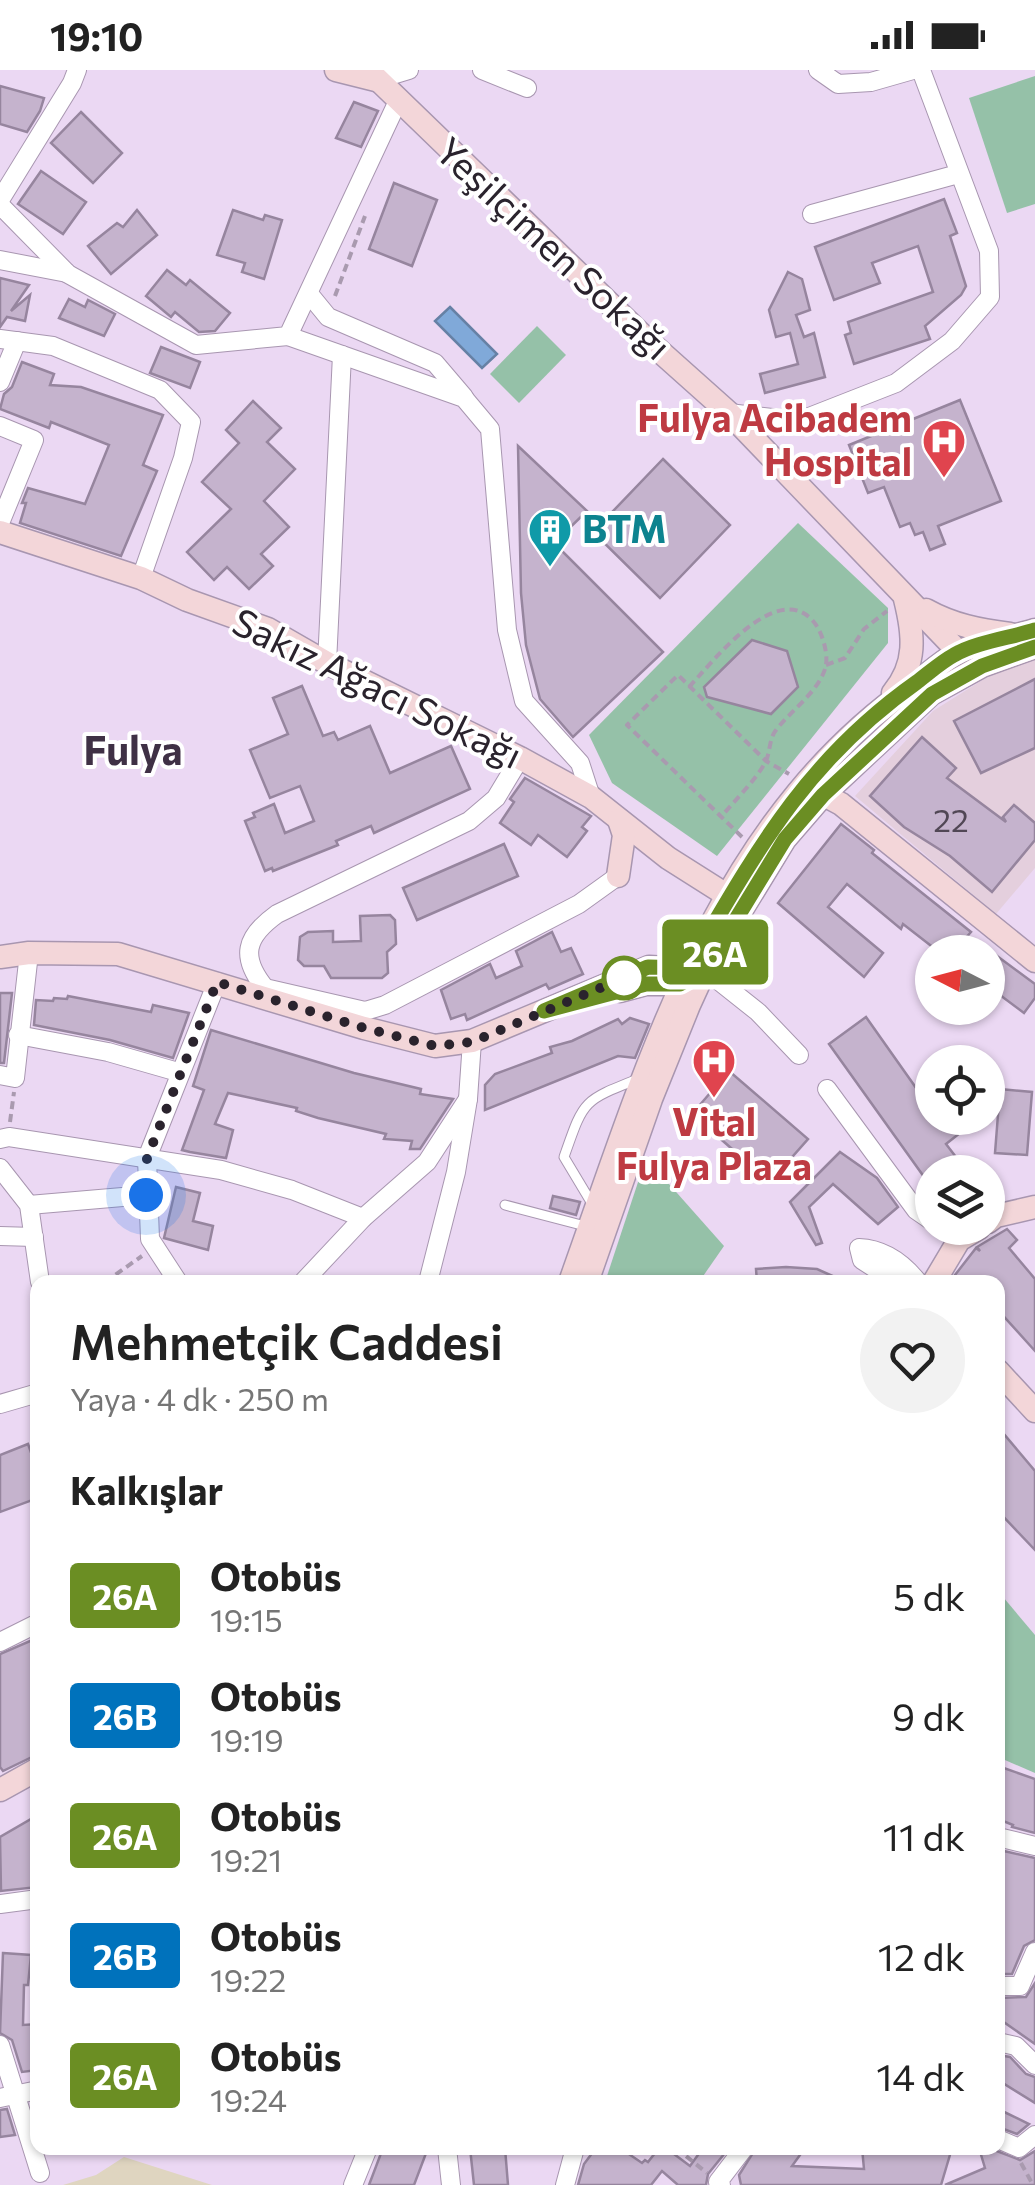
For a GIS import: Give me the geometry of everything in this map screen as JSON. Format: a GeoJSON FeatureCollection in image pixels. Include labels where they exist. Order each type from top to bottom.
{"type":"FeatureCollection","features":[{"type":"Feature","properties":{"kind":"street"},"geometry":{"type":"LineString","coordinates":[[68,274],[0,202],[77,70]]}},
{"type":"Feature","properties":{"kind":"street"},"geometry":{"type":"LineString","coordinates":[[336,70],[372,75],[409,70]]}},
{"type":"Feature","properties":{"kind":"street"},"geometry":{"type":"LineString","coordinates":[[482,70],[527,88]]}},
{"type":"Feature","properties":{"kind":"street"},"geometry":{"type":"LineString","coordinates":[[818,70],[838,84],[871,82],[913,70]]}},
{"type":"Feature","properties":{"kind":"street"},"geometry":{"type":"LineString","coordinates":[[729,413],[799,420],[896,383],[952,341],[990,297],[988,251],[920,70]]}},
{"type":"Feature","properties":{"kind":"street","name":"Yeşilçimen Sokağı"},"geometry":{"type":"LineString","coordinates":[[372,75],[645,338],[729,413],[952,644],[956,654]]}},
{"type":"Feature","properties":{"kind":"street"},"geometry":{"type":"LineString","coordinates":[[288,336],[398,102]]}},
{"type":"Feature","properties":{"kind":"street"},"geometry":{"type":"LineString","coordinates":[[812,214],[958,174]]}},
{"type":"Feature","properties":{"kind":"street"},"geometry":{"type":"LineString","coordinates":[[0,260],[68,274],[196,345],[288,336],[464,398]]}},
{"type":"Feature","properties":{"kind":"street"},"geometry":{"type":"LineString","coordinates":[[310,295],[328,316],[435,362],[490,429],[507,630],[524,701],[580,763],[591,798]]}},
{"type":"Feature","properties":{"kind":"street"},"geometry":{"type":"LineString","coordinates":[[0,382],[9,340],[53,346],[160,390],[191,422],[183,458],[141,578]]}},
{"type":"Feature","properties":{"kind":"street"},"geometry":{"type":"LineString","coordinates":[[327,663],[342,355]]}},
{"type":"Feature","properties":{"kind":"street"},"geometry":{"type":"LineString","coordinates":[[0,426],[34,440],[0,523]]}},
{"type":"Feature","properties":{"kind":"street","name":"Sakız Ağacı Sokağı"},"geometry":{"type":"LineString","coordinates":[[0,532],[141,578],[187,600],[268,629],[591,798],[668,858],[728,896]]}},
{"type":"Feature","properties":{"kind":"street"},"geometry":{"type":"LineString","coordinates":[[881,708],[906,678],[913,651],[906,598]]}},
{"type":"Feature","properties":{"kind":"street","name":"Yeşilçimen Sokağı"},"geometry":{"type":"LineString","coordinates":[[906,598],[948,622],[974,630],[1030,637]]}},
{"type":"Feature","properties":{"kind":"street"},"geometry":{"type":"LineString","coordinates":[[589,1275],[691,974],[785,839],[842,742],[881,708],[956,654],[1030,637]]}},
{"type":"Feature","properties":{"kind":"street"},"geometry":{"type":"LineString","coordinates":[[573,1275],[640,1078],[728,896],[756,850],[814,789],[932,694],[1030,637]]}},
{"type":"Feature","properties":{"kind":"street"},"geometry":{"type":"LineString","coordinates":[[956,654],[982,666]]}},
{"type":"Feature","properties":{"kind":"street"},"geometry":{"type":"LineString","coordinates":[[520,758],[496,798],[469,821],[276,914],[258,928],[250,942],[248,960],[265,988],[435,1046],[472,1042],[544,1011],[691,974],[758,1012],[799,1055]]}},
{"type":"Feature","properties":{"kind":"street"},"geometry":{"type":"LineString","coordinates":[[814,789],[841,804],[1035,961]]}},
{"type":"Feature","properties":{"kind":"street"},"geometry":{"type":"LineString","coordinates":[[618,876],[624,835],[620,820]]}},
{"type":"Feature","properties":{"kind":"street"},"geometry":{"type":"LineString","coordinates":[[365,1020],[385,1005],[579,904],[618,876],[641,864],[668,858]]}},
{"type":"Feature","properties":{"kind":"street"},"geometry":{"type":"LineString","coordinates":[[8,1076],[18,1034],[28,953]]}},
{"type":"Feature","properties":{"kind":"street"},"geometry":{"type":"LineString","coordinates":[[0,956],[118,954],[365,1020]]}},
{"type":"Feature","properties":{"kind":"street"},"geometry":{"type":"LineString","coordinates":[[174,1275],[150,1239],[147,1158],[217,982]]}},
{"type":"Feature","properties":{"kind":"street"},"geometry":{"type":"LineString","coordinates":[[18,1034],[108,1052],[178,1072]]}},
{"type":"Feature","properties":{"kind":"street"},"geometry":{"type":"LineString","coordinates":[[430,1275],[456,1172],[472,1042]]}},
{"type":"Feature","properties":{"kind":"street"},"geometry":{"type":"LineString","coordinates":[[827,1089],[915,1209]]}},
{"type":"Feature","properties":{"kind":"street"},"geometry":{"type":"LineString","coordinates":[[310,1275],[363,1218],[427,1162],[468,1099]]}},
{"type":"Feature","properties":{"kind":"street"},"geometry":{"type":"LineString","coordinates":[[4,1138],[222,1170],[292,1190],[363,1218]]}},
{"type":"Feature","properties":{"kind":"street"},"geometry":{"type":"LineString","coordinates":[[0,1168],[29,1204],[39,1275]]}},
{"type":"Feature","properties":{"kind":"street"},"geometry":{"type":"LineString","coordinates":[[29,1204],[146,1195]]}},
{"type":"Feature","properties":{"kind":"street"},"geometry":{"type":"LineString","coordinates":[[1005,1214],[1035,1207]]}},
{"type":"Feature","properties":{"kind":"street"},"geometry":{"type":"LineString","coordinates":[[0,1236],[34,1237]]}},
{"type":"Feature","properties":{"kind":"street"},"geometry":{"type":"LineString","coordinates":[[938,1275],[953,1245]]}},
{"type":"Feature","properties":{"kind":"street"},"geometry":{"type":"LineString","coordinates":[[885,1275],[862,1260],[859,1248],[879,1249],[913,1275]]}},
{"type":"Feature","properties":{"kind":"street"},"geometry":{"type":"LineString","coordinates":[[1005,1378],[1034,1408]]}},
{"type":"Feature","properties":{"kind":"street"},"geometry":{"type":"LineString","coordinates":[[0,1404],[30,1395]]}},
{"type":"Feature","properties":{"kind":"street"},"geometry":{"type":"LineString","coordinates":[[0,1642],[30,1627]]}},
{"type":"Feature","properties":{"kind":"street"},"geometry":{"type":"LineString","coordinates":[[0,1790],[30,1773]]}},
{"type":"Feature","properties":{"kind":"street"},"geometry":{"type":"LineString","coordinates":[[1005,1839],[1035,1846]]}},
{"type":"Feature","properties":{"kind":"street"},"geometry":{"type":"LineString","coordinates":[[0,1904],[30,1900]]}},
{"type":"Feature","properties":{"kind":"street"},"geometry":{"type":"LineString","coordinates":[[1005,1986],[1020,1986],[1035,1952]]}},
{"type":"Feature","properties":{"kind":"street"},"geometry":{"type":"LineString","coordinates":[[1005,2042],[1016,2046],[1035,2065]]}},
{"type":"Feature","properties":{"kind":"street"},"geometry":{"type":"LineString","coordinates":[[0,2045],[8,2096],[30,2149]]}},
{"type":"Feature","properties":{"kind":"street"},"geometry":{"type":"LineString","coordinates":[[1005,2141],[1019,2148],[1035,2135]]}},
{"type":"Feature","properties":{"kind":"street"},"geometry":{"type":"LineString","coordinates":[[33,2155],[40,2173]]}},
{"type":"Feature","properties":{"kind":"street"},"geometry":{"type":"LineString","coordinates":[[354,2185],[365,2155]]}},
{"type":"Feature","properties":{"kind":"street"},"geometry":{"type":"LineString","coordinates":[[448,2155],[451,2185]]}},
{"type":"Feature","properties":{"kind":"street"},"geometry":{"type":"LineString","coordinates":[[565,2185],[574,2155]]}},
{"type":"Feature","properties":{"kind":"street"},"geometry":{"type":"LineString","coordinates":[[720,2184],[739,2155]]}},
{"type":"Feature","properties":{"kind":"lane"},"geometry":{"type":"LineString","coordinates":[[593,1218],[564,1157],[578,1117],[593,1096],[640,1078]]}},
{"type":"Feature","properties":{"kind":"lane"},"geometry":{"type":"LineString","coordinates":[[504,1205],[593,1218]]}},
{"type":"Feature","properties":{"kind":"path"},"geometry":{"type":"LineString","coordinates":[[826,666],[846,658],[864,629],[906,598]]}},
{"type":"Feature","properties":{"kind":"path"},"geometry":{"type":"LineString","coordinates":[[690,687],[746,626],[764,616],[792,610],[812,619],[823,639],[826,666],[772,736],[766,761],[720,817]]}},
{"type":"Feature","properties":{"kind":"path"},"geometry":{"type":"LineString","coordinates":[[756,850],[627,725],[678,675],[766,761],[814,789]]}},
{"type":"Feature","properties":{"kind":"path"},"geometry":{"type":"LineString","coordinates":[[4,1138],[8,1076]]}},
{"type":"Feature","properties":{"kind":"path"},"geometry":{"type":"LineString","coordinates":[[115,1275],[156,1246]]}},
{"type":"Feature","properties":{"kind":"path"},"geometry":{"type":"LineString","coordinates":[[1019,2148],[1018,2157],[1033,2185]]}},
{"type":"Feature","properties":{"kind":"path"},"geometry":{"type":"LineString","coordinates":[[685,2155],[720,2184]]}},
{"type":"Feature","properties":{"kind":"shaded area"},"geometry":{"type":"Polygon","coordinates":[[[1035,653],[1035,868],[996,914],[855,796],[933,711],[1035,653]]]}},
{"type":"Feature","properties":{"kind":"shaded area"},"geometry":{"type":"Polygon","coordinates":[[[124,2157],[212,2185],[63,2185],[96,2175],[124,2157]]]}},
{"type":"Feature","properties":{"kind":"green space"},"geometry":{"type":"Polygon","coordinates":[[[1035,76],[1035,204],[1007,213],[969,98],[1035,76]]]}},
{"type":"Feature","properties":{"kind":"green space"},"geometry":{"type":"Polygon","coordinates":[[[537,326],[566,355],[519,403],[490,374],[537,326]]]}},
{"type":"Feature","properties":{"kind":"green space"},"geometry":{"type":"Polygon","coordinates":[[[798,523],[888,608],[888,643],[717,856],[612,783],[589,735],[798,523]]]}},
{"type":"Feature","properties":{"kind":"green space"},"geometry":{"type":"Polygon","coordinates":[[[646,1158],[724,1246],[704,1275],[607,1275],[646,1158]]]}},
{"type":"Feature","properties":{"kind":"green space"},"geometry":{"type":"Polygon","coordinates":[[[1005,1599],[1035,1635],[1035,1773],[1005,1760],[1005,1599]]]}},
{"type":"Feature","properties":{"kind":"water"},"geometry":{"type":"Polygon","coordinates":[[[450,307],[497,354],[482,368],[435,321],[450,307]]]}},
{"type":"Feature","properties":{"kind":"building"},"geometry":{"type":"Polygon","coordinates":[[[0,86],[44,98],[27,132],[0,124],[0,86]]]}},
{"type":"Feature","properties":{"kind":"building"},"geometry":{"type":"Polygon","coordinates":[[[354,102],[378,111],[361,147],[336,138],[354,102]]]}},
{"type":"Feature","properties":{"kind":"building"},"geometry":{"type":"Polygon","coordinates":[[[81,112],[122,153],[93,183],[51,143],[81,112]]]}},
{"type":"Feature","properties":{"kind":"building"},"geometry":{"type":"Polygon","coordinates":[[[41,171],[86,202],[63,234],[18,204],[41,171]]]}},
{"type":"Feature","properties":{"kind":"building"},"geometry":{"type":"Polygon","coordinates":[[[394,183],[437,200],[412,266],[369,249],[394,183]]]}},
{"type":"Feature","properties":{"kind":"building"},"geometry":{"type":"Polygon","coordinates":[[[944,199],[957,233],[950,236],[966,286],[925,326],[930,339],[854,364],[845,335],[851,333],[848,322],[933,292],[918,246],[872,263],[880,283],[834,300],[815,247],[944,199]]]}},
{"type":"Feature","properties":{"kind":"building"},"geometry":{"type":"Polygon","coordinates":[[[137,210],[157,235],[111,274],[88,246],[117,223],[123,227],[137,210]]]}},
{"type":"Feature","properties":{"kind":"building"},"geometry":{"type":"Polygon","coordinates":[[[233,210],[263,220],[265,215],[282,220],[264,279],[242,272],[245,263],[217,255],[233,210]]]}},
{"type":"Feature","properties":{"kind":"building"},"geometry":{"type":"Polygon","coordinates":[[[167,270],[186,285],[190,280],[230,313],[215,331],[199,332],[175,312],[171,317],[146,296],[167,270]]]}},
{"type":"Feature","properties":{"kind":"building"},"geometry":{"type":"Polygon","coordinates":[[[788,272],[802,279],[810,310],[796,315],[804,337],[814,333],[825,377],[765,393],[760,374],[798,364],[790,333],[776,337],[769,310],[788,272]]]}},
{"type":"Feature","properties":{"kind":"building"},"geometry":{"type":"Polygon","coordinates":[[[0,278],[29,285],[11,311],[30,295],[25,321],[7,317],[0,327],[0,278]]]}},
{"type":"Feature","properties":{"kind":"building"},"geometry":{"type":"Polygon","coordinates":[[[69,299],[85,307],[88,300],[115,314],[104,336],[59,318],[69,299]]]}},
{"type":"Feature","properties":{"kind":"building"},"geometry":{"type":"Polygon","coordinates":[[[161,347],[200,362],[190,388],[150,373],[161,347]]]}},
{"type":"Feature","properties":{"kind":"building"},"geometry":{"type":"Polygon","coordinates":[[[22,362],[54,374],[50,385],[81,387],[163,415],[143,465],[157,471],[121,556],[20,523],[28,488],[85,504],[109,445],[51,422],[49,428],[0,409],[22,362]]]}},
{"type":"Feature","properties":{"kind":"building"},"geometry":{"type":"Polygon","coordinates":[[[960,400],[1001,501],[938,526],[945,544],[930,550],[923,532],[915,535],[910,523],[900,527],[884,487],[868,493],[849,445],[960,400]]]}},
{"type":"Feature","properties":{"kind":"building"},"geometry":{"type":"Polygon","coordinates":[[[253,401],[281,428],[267,442],[295,469],[264,501],[289,527],[261,554],[273,566],[249,589],[227,567],[214,580],[187,552],[231,509],[202,482],[239,443],[226,430],[253,401]]]}},
{"type":"Feature","properties":{"kind":"building","name":"BTM"},"geometry":{"type":"Polygon","coordinates":[[[518,446],[587,511],[554,543],[663,652],[573,737],[540,699],[526,645],[518,446]]]}},
{"type":"Feature","properties":{"kind":"building"},"geometry":{"type":"Polygon","coordinates":[[[663,459],[730,525],[660,598],[593,532],[663,459]]]}},
{"type":"Feature","properties":{"kind":"building"},"geometry":{"type":"Polygon","coordinates":[[[752,640],[787,651],[798,687],[771,714],[707,697],[704,687],[752,640]]]}},
{"type":"Feature","properties":{"kind":"building"},"geometry":{"type":"Polygon","coordinates":[[[1035,679],[1035,748],[981,773],[954,721],[1035,679]]]}},
{"type":"Feature","properties":{"kind":"building"},"geometry":{"type":"Polygon","coordinates":[[[302,686],[323,736],[334,732],[338,740],[370,726],[390,773],[451,746],[470,789],[374,833],[371,826],[336,841],[338,845],[265,871],[245,821],[274,804],[285,833],[314,821],[300,786],[270,798],[250,750],[288,734],[273,698],[302,686]]]}},
{"type":"Feature","properties":{"kind":"building"},"geometry":{"type":"Polygon","coordinates":[[[922,737],[956,768],[947,778],[1006,822],[1003,817],[1014,805],[1035,823],[1035,840],[992,892],[950,856],[904,827],[870,796],[922,737]]]}},
{"type":"Feature","properties":{"kind":"building"},"geometry":{"type":"Polygon","coordinates":[[[525,778],[591,816],[582,827],[587,831],[567,857],[538,835],[531,845],[500,823],[525,778]]]}},
{"type":"Feature","properties":{"kind":"building"},"geometry":{"type":"Polygon","coordinates":[[[841,824],[971,932],[917,935],[903,924],[901,929],[847,884],[828,907],[883,953],[864,977],[778,903],[841,824]]]}},
{"type":"Feature","properties":{"kind":"building"},"geometry":{"type":"Polygon","coordinates":[[[504,844],[518,876],[417,920],[403,888],[504,844]]]}},
{"type":"Feature","properties":{"kind":"building"},"geometry":{"type":"Polygon","coordinates":[[[390,915],[395,920],[396,944],[387,952],[388,973],[382,978],[331,978],[324,966],[304,966],[298,960],[300,937],[308,932],[333,931],[333,942],[361,941],[360,916],[390,915]]]}},
{"type":"Feature","properties":{"kind":"building"},"geometry":{"type":"Polygon","coordinates":[[[552,932],[561,952],[571,948],[583,974],[549,989],[546,984],[467,1020],[465,1014],[451,1019],[441,990],[490,964],[496,978],[522,966],[516,951],[552,932]]]}},
{"type":"Feature","properties":{"kind":"building"},"geometry":{"type":"Polygon","coordinates":[[[1005,962],[1035,984],[1035,998],[1024,1013],[1005,999],[1005,962]]]}},
{"type":"Feature","properties":{"kind":"building"},"geometry":{"type":"Polygon","coordinates":[[[0,993],[12,993],[4,1063],[0,1063],[0,993]]]}},
{"type":"Feature","properties":{"kind":"building"},"geometry":{"type":"Polygon","coordinates":[[[68,996],[151,1012],[153,1005],[189,1013],[173,1058],[34,1025],[36,1000],[53,1001],[68,996]]]}},
{"type":"Feature","properties":{"kind":"building"},"geometry":{"type":"Polygon","coordinates":[[[866,1017],[915,1086],[915,1135],[957,1135],[946,1144],[954,1155],[915,1155],[915,1164],[829,1044],[866,1017]]]}},
{"type":"Feature","properties":{"kind":"building"},"geometry":{"type":"Polygon","coordinates":[[[630,1018],[649,1024],[635,1058],[618,1056],[485,1110],[485,1085],[495,1074],[552,1053],[550,1047],[618,1019],[622,1024],[630,1018]]]}},
{"type":"Feature","properties":{"kind":"building"},"geometry":{"type":"Polygon","coordinates":[[[211,1030],[421,1089],[420,1094],[453,1099],[420,1149],[410,1149],[412,1141],[384,1139],[386,1134],[228,1093],[215,1124],[233,1130],[226,1158],[182,1150],[204,1090],[193,1086],[211,1030]]]}},
{"type":"Feature","properties":{"kind":"building"},"geometry":{"type":"Polygon","coordinates":[[[729,1071],[808,1139],[770,1182],[692,1114],[729,1071]]]}},
{"type":"Feature","properties":{"kind":"building"},"geometry":{"type":"Polygon","coordinates":[[[1005,1089],[1032,1092],[1027,1155],[995,1153],[996,1135],[1005,1135],[1005,1089]]]}},
{"type":"Feature","properties":{"kind":"building"},"geometry":{"type":"Polygon","coordinates":[[[840,1152],[877,1178],[898,1207],[878,1224],[833,1184],[809,1207],[822,1243],[816,1245],[790,1202],[840,1152]]]}},
{"type":"Feature","properties":{"kind":"building"},"geometry":{"type":"Polygon","coordinates":[[[176,1187],[200,1193],[193,1221],[213,1226],[208,1250],[164,1238],[176,1187]]]}},
{"type":"Feature","properties":{"kind":"building"},"geometry":{"type":"Polygon","coordinates":[[[553,1196],[580,1202],[576,1215],[550,1208],[553,1196]]]}},
{"type":"Feature","properties":{"kind":"building"},"geometry":{"type":"Polygon","coordinates":[[[1007,1229],[1017,1240],[1009,1248],[1035,1279],[1035,1351],[1005,1318],[1005,1275],[955,1275],[976,1248],[980,1251],[977,1247],[980,1245],[1005,1245],[1007,1229]]]}},
{"type":"Feature","properties":{"kind":"building"},"geometry":{"type":"Polygon","coordinates":[[[756,1269],[817,1269],[830,1275],[756,1275],[756,1269]]]}},
{"type":"Feature","properties":{"kind":"building"},"geometry":{"type":"Polygon","coordinates":[[[1005,1435],[1035,1471],[1035,1550],[1005,1518],[1005,1435]]]}},
{"type":"Feature","properties":{"kind":"building"},"geometry":{"type":"Polygon","coordinates":[[[28,1444],[30,1450],[30,1501],[0,1512],[0,1455],[28,1444]]]}},
{"type":"Feature","properties":{"kind":"building"},"geometry":{"type":"Polygon","coordinates":[[[30,1641],[30,1758],[3,1771],[0,1767],[0,1654],[30,1641]]]}},
{"type":"Feature","properties":{"kind":"building"},"geometry":{"type":"Polygon","coordinates":[[[1005,1768],[1035,1779],[1035,1833],[1005,1822],[1005,1768]]]}},
{"type":"Feature","properties":{"kind":"building"},"geometry":{"type":"Polygon","coordinates":[[[30,1820],[30,1888],[1,1891],[0,1837],[30,1820]]]}},
{"type":"Feature","properties":{"kind":"building"},"geometry":{"type":"Polygon","coordinates":[[[1005,1851],[1035,1858],[1035,1940],[1024,1946],[1012,1974],[1005,1974],[1005,1851]]]}},
{"type":"Feature","properties":{"kind":"building"},"geometry":{"type":"Polygon","coordinates":[[[3,1953],[30,1955],[23,2025],[30,2025],[30,2071],[22,2072],[12,2040],[0,2033],[3,1953]]]}},
{"type":"Feature","properties":{"kind":"building"},"geometry":{"type":"Polygon","coordinates":[[[1035,1983],[1035,2044],[1005,2023],[1005,1998],[1026,1997],[1035,1983]]]}},
{"type":"Feature","properties":{"kind":"building"},"geometry":{"type":"Polygon","coordinates":[[[1005,2056],[1035,2077],[1035,2103],[1005,2084],[1005,2056]]]}},
{"type":"Feature","properties":{"kind":"building"},"geometry":{"type":"Polygon","coordinates":[[[7,2109],[15,2135],[0,2137],[0,2110],[7,2109]]]}},
{"type":"Feature","properties":{"kind":"building"},"geometry":{"type":"Polygon","coordinates":[[[1005,2112],[1029,2124],[1017,2134],[1005,2130],[1005,2112]]]}},
{"type":"Feature","properties":{"kind":"building"},"geometry":{"type":"Polygon","coordinates":[[[1035,2151],[1035,2185],[945,2185],[985,2168],[981,2155],[1005,2154],[1020,2160],[1035,2151]]]}},
{"type":"Feature","properties":{"kind":"building"},"geometry":{"type":"Polygon","coordinates":[[[380,2155],[425,2155],[414,2185],[369,2185],[380,2155]]]}},
{"type":"Feature","properties":{"kind":"building"},"geometry":{"type":"Polygon","coordinates":[[[471,2155],[506,2155],[508,2185],[474,2185],[471,2155]]]}},
{"type":"Feature","properties":{"kind":"building"},"geometry":{"type":"Polygon","coordinates":[[[591,2155],[630,2155],[642,2163],[654,2155],[675,2155],[690,2166],[698,2155],[723,2155],[708,2174],[706,2185],[678,2185],[662,2171],[651,2185],[578,2185],[591,2155]]]}},
{"type":"Feature","properties":{"kind":"building"},"geometry":{"type":"Polygon","coordinates":[[[752,2155],[800,2155],[792,2166],[864,2169],[863,2155],[950,2155],[941,2185],[741,2185],[739,2175],[752,2155]]]}},
{"type":"Feature","properties":{"kind":"bus line","name":"26A"},"geometry":{"type":"LineString","coordinates":[[1035,630],[956,654],[881,708],[842,742],[797,793],[756,850],[688,968],[648,967],[544,1011],[646,984],[680,984],[705,970],[785,839],[823,795],[932,694],[982,666],[1035,647]]}},
{"type":"Feature","properties":{"kind":"place","name":"Fulya Acibadem Hospital"},"geometry":{"type":"Point","coordinates":[944,479]}},
{"type":"Feature","properties":{"kind":"place","name":"BTM"},"geometry":{"type":"Point","coordinates":[550,568]}},
{"type":"Feature","properties":{"kind":"place","name":"Vital Fulya Plaza"},"geometry":{"type":"Point","coordinates":[714,1099]}},
{"type":"Feature","properties":{"kind":"district","name":"Fulya"},"geometry":{"type":"Point","coordinates":[133,751]}},
{"type":"Feature","properties":{"kind":"route"},"geometry":{"type":"LineString","coordinates":[[146,1195],[147,1158],[217,982],[435,1046],[472,1042],[624,978]]}}]}
